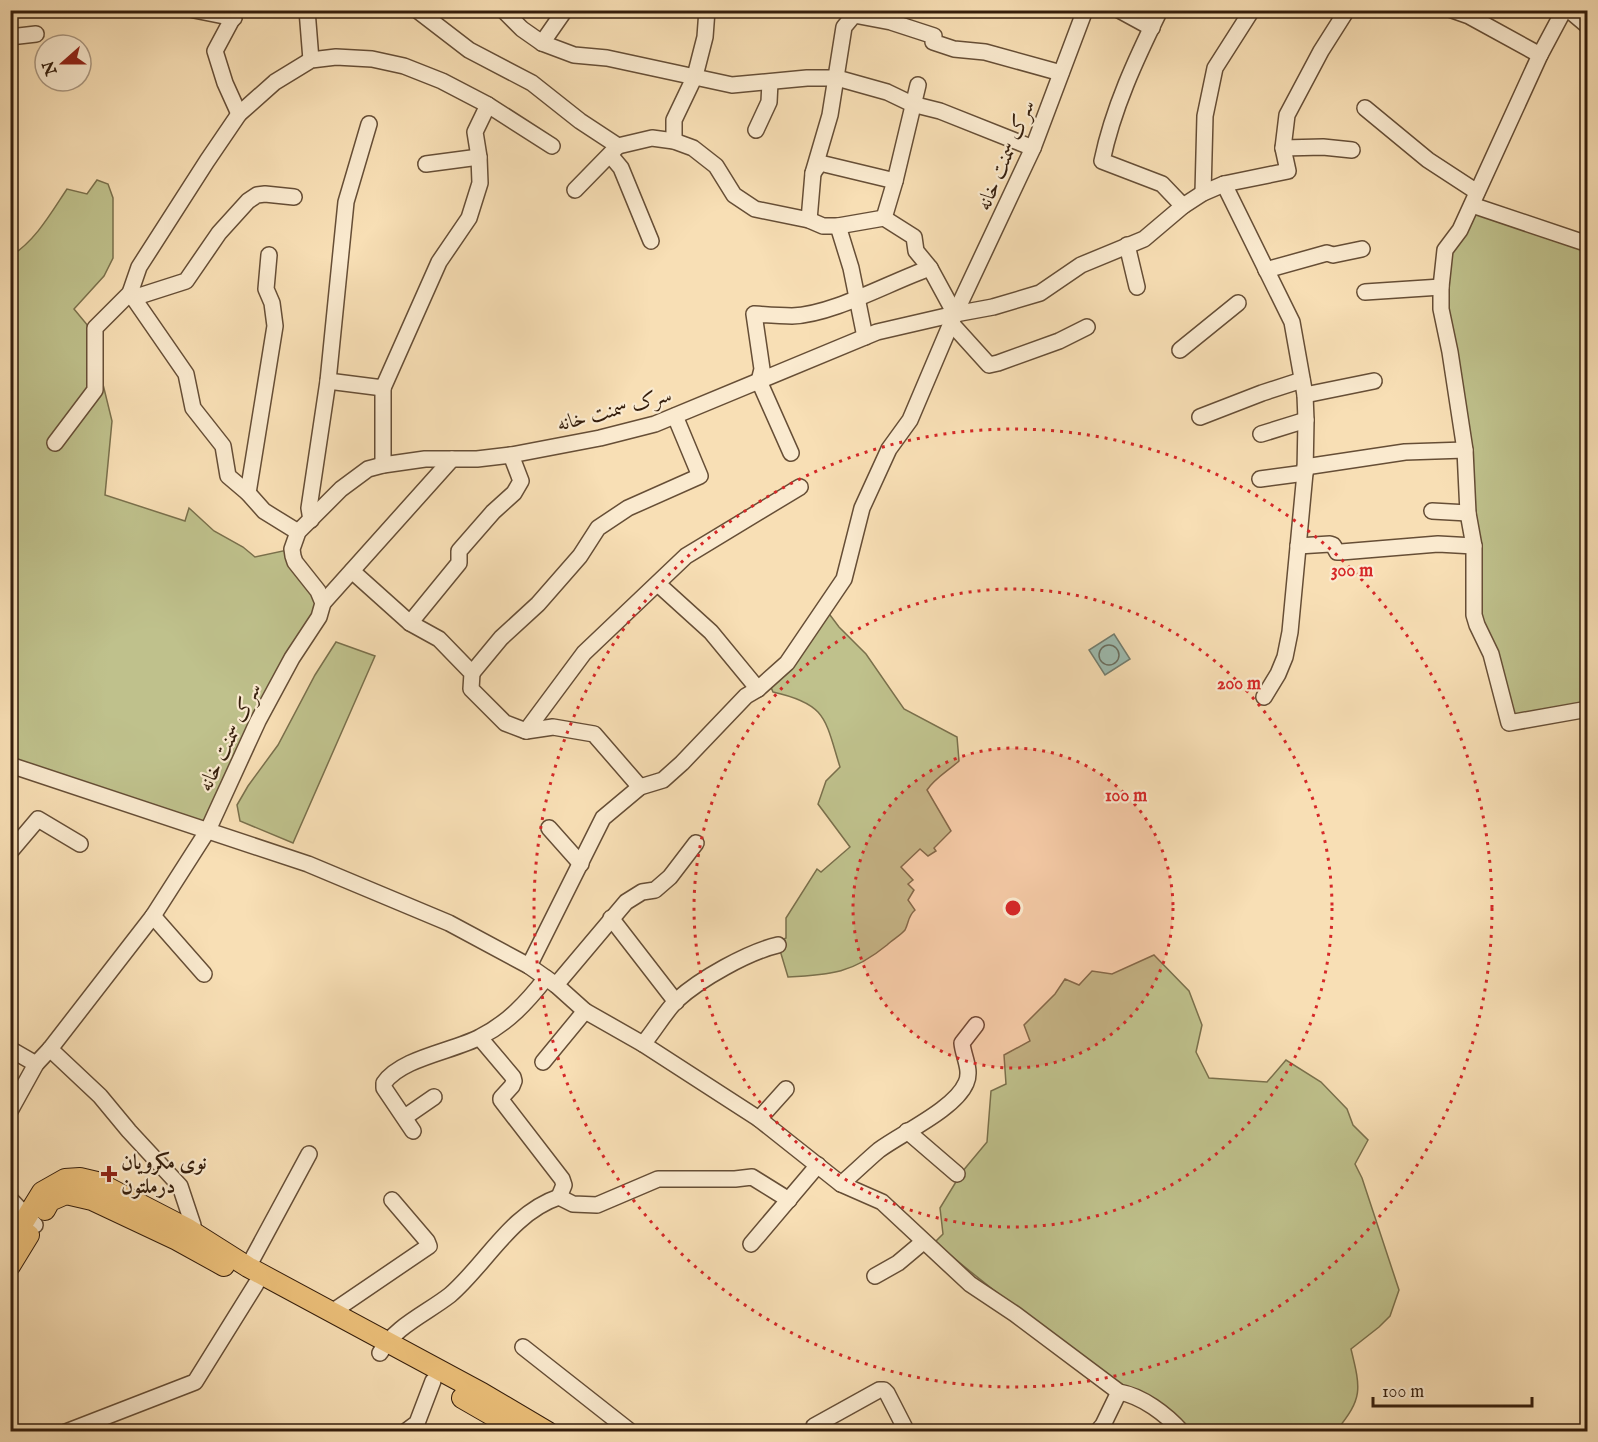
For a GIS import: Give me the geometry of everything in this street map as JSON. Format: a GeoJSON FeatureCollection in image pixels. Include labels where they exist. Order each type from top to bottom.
{"type":"FeatureCollection","features":[{"type":"Feature","properties":{"kind":"main road"},"geometry":{"type":"LineString","coordinates":[[10,1266],[42,1192],[64,1179],[80,1178],[98,1182],[188,1229],[252,1275],[383,1347],[482,1393],[548,1431]]}},
{"type":"Feature","properties":{"kind":"main road"},"geometry":{"type":"LineString","coordinates":[[10,1244],[50,1201],[66,1194],[92,1200],[332,1312],[433,1382],[521,1431]]}},
{"type":"Feature","properties":{"kind":"street"},"geometry":{"type":"LineString","coordinates":[[194,10],[235,14],[215,51],[225,83],[239,114]]}},
{"type":"Feature","properties":{"kind":"street"},"geometry":{"type":"LineString","coordinates":[[307,10],[311,60]]}},
{"type":"Feature","properties":{"kind":"street"},"geometry":{"type":"LineString","coordinates":[[417,10],[469,50],[532,83],[614,151],[637,212],[651,241]]}},
{"type":"Feature","properties":{"kind":"street"},"geometry":{"type":"LineString","coordinates":[[503,10],[522,29],[543,43],[574,55],[607,58],[732,85],[807,78],[837,78],[887,92],[912,104],[940,111],[1034,148]]}},
{"type":"Feature","properties":{"kind":"street"},"geometry":{"type":"LineString","coordinates":[[543,43],[565,10]]}},
{"type":"Feature","properties":{"kind":"street"},"geometry":{"type":"LineString","coordinates":[[674,141],[674,120],[695,76],[705,37],[707,10]]}},
{"type":"Feature","properties":{"kind":"street","name":"سرک سمنت خانه"},"geometry":{"type":"LineString","coordinates":[[298,531],[342,489],[368,470],[383,465],[425,459],[477,459],[511,455],[600,438],[655,424],[877,332],[953,319],[1034,148],[1085,10]]}},
{"type":"Feature","properties":{"kind":"street"},"geometry":{"type":"LineString","coordinates":[[1119,10],[1152,28]]}},
{"type":"Feature","properties":{"kind":"street"},"geometry":{"type":"LineString","coordinates":[[1160,10],[1126,83],[1108,132],[1102,161],[1162,184],[1183,206]]}},
{"type":"Feature","properties":{"kind":"street"},"geometry":{"type":"LineString","coordinates":[[1203,193],[1205,116],[1215,68],[1252,10]]}},
{"type":"Feature","properties":{"kind":"street"},"geometry":{"type":"LineString","coordinates":[[953,319],[1040,293],[1081,265],[1144,239],[1183,206],[1203,193],[1224,184],[1288,171],[1283,148],[1287,115],[1347,10]]}},
{"type":"Feature","properties":{"kind":"street"},"geometry":{"type":"LineString","coordinates":[[1452,10],[1469,16],[1540,55]]}},
{"type":"Feature","properties":{"kind":"street"},"geometry":{"type":"LineString","coordinates":[[1587,26],[1566,10],[1540,55],[1460,230],[1445,250],[1441,287],[1441,309],[1465,450],[1468,513],[1474,546],[1474,615],[1491,654],[1509,723],[1587,709]]}},
{"type":"Feature","properties":{"kind":"street"},"geometry":{"type":"LineString","coordinates":[[809,220],[813,173],[830,115],[844,27],[854,15],[915,29],[934,36],[933,42],[954,49],[985,52],[1061,73]]}},
{"type":"Feature","properties":{"kind":"street"},"geometry":{"type":"LineString","coordinates":[[10,37],[33,33]]}},
{"type":"Feature","properties":{"kind":"street"},"geometry":{"type":"LineString","coordinates":[[131,295],[139,267],[239,114],[274,82],[311,60],[345,57],[404,66],[442,81],[488,105],[552,146]]}},
{"type":"Feature","properties":{"kind":"street"},"geometry":{"type":"LineString","coordinates":[[756,130],[769,102],[770,81]]}},
{"type":"Feature","properties":{"kind":"street"},"geometry":{"type":"LineString","coordinates":[[884,218],[918,85]]}},
{"type":"Feature","properties":{"kind":"street"},"geometry":{"type":"LineString","coordinates":[[383,465],[383,388],[439,261],[469,218],[480,183],[475,132],[488,105]]}},
{"type":"Feature","properties":{"kind":"street"},"geometry":{"type":"LineString","coordinates":[[1365,108],[1475,199],[1587,244]]}},
{"type":"Feature","properties":{"kind":"street"},"geometry":{"type":"LineString","coordinates":[[311,520],[309,508],[328,381],[346,202],[369,124]]}},
{"type":"Feature","properties":{"kind":"street"},"geometry":{"type":"LineString","coordinates":[[575,190],[614,151],[652,138],[674,141],[693,148],[717,166],[734,195],[755,209],[809,220],[823,226],[838,226],[884,218],[914,237],[916,251],[930,268],[953,319],[989,364],[998,363],[1059,341],[1087,327]]}},
{"type":"Feature","properties":{"kind":"street"},"geometry":{"type":"LineString","coordinates":[[1283,148],[1323,147],[1352,150]]}},
{"type":"Feature","properties":{"kind":"street"},"geometry":{"type":"LineString","coordinates":[[426,164],[479,157]]}},
{"type":"Feature","properties":{"kind":"street"},"geometry":{"type":"LineString","coordinates":[[813,173],[820,163],[895,182]]}},
{"type":"Feature","properties":{"kind":"street"},"geometry":{"type":"LineString","coordinates":[[1224,184],[1292,322],[1306,420],[1305,470],[1290,632],[1285,657],[1264,697]]}},
{"type":"Feature","properties":{"kind":"street"},"geometry":{"type":"LineString","coordinates":[[55,443],[95,390],[95,328],[131,295],[186,281],[234,214],[257,195],[294,197]]}},
{"type":"Feature","properties":{"kind":"street"},"geometry":{"type":"LineString","coordinates":[[838,226],[851,268],[855,298],[865,337]]}},
{"type":"Feature","properties":{"kind":"street"},"geometry":{"type":"LineString","coordinates":[[1127,245],[1137,287]]}},
{"type":"Feature","properties":{"kind":"street"},"geometry":{"type":"LineString","coordinates":[[1266,270],[1327,253],[1333,255],[1362,249]]}},
{"type":"Feature","properties":{"kind":"street"},"geometry":{"type":"LineString","coordinates":[[248,493],[274,326],[272,303],[266,289],[269,255]]}},
{"type":"Feature","properties":{"kind":"street"},"geometry":{"type":"LineString","coordinates":[[791,453],[759,381],[762,369],[754,314],[794,316],[838,307],[930,268]]}},
{"type":"Feature","properties":{"kind":"street"},"geometry":{"type":"LineString","coordinates":[[1365,292],[1441,287]]}},
{"type":"Feature","properties":{"kind":"street"},"geometry":{"type":"LineString","coordinates":[[131,295],[186,374],[193,408],[223,446],[228,476],[264,511],[298,531],[292,549],[293,556],[318,591],[322,603]]}},
{"type":"Feature","properties":{"kind":"street"},"geometry":{"type":"LineString","coordinates":[[1180,350],[1238,303]]}},
{"type":"Feature","properties":{"kind":"street"},"geometry":{"type":"LineString","coordinates":[[529,966],[603,818],[640,787],[663,780],[746,696],[758,689],[787,663],[844,579],[862,508],[889,449],[910,420],[953,319]]}},
{"type":"Feature","properties":{"kind":"street"},"geometry":{"type":"LineString","coordinates":[[328,381],[383,388]]}},
{"type":"Feature","properties":{"kind":"street"},"geometry":{"type":"LineString","coordinates":[[1200,417],[1262,393],[1374,381]]}},
{"type":"Feature","properties":{"kind":"street"},"geometry":{"type":"LineString","coordinates":[[640,787],[594,734],[553,727],[526,731],[505,723],[471,689],[472,673],[501,638],[538,604],[580,556],[598,528],[628,508],[700,476],[675,416]]}},
{"type":"Feature","properties":{"kind":"street"},"geometry":{"type":"LineString","coordinates":[[1261,434],[1306,420]]}},
{"type":"Feature","properties":{"kind":"street"},"geometry":{"type":"LineString","coordinates":[[1260,479],[1405,452],[1465,450]]}},
{"type":"Feature","properties":{"kind":"street"},"geometry":{"type":"LineString","coordinates":[[410,623],[459,563],[459,551],[493,512],[514,493],[521,481],[511,455]]}},
{"type":"Feature","properties":{"kind":"street","name":"سرک سمنت خانه"},"geometry":{"type":"LineString","coordinates":[[10,1111],[36,1064],[153,916],[208,830],[258,721],[292,658],[319,617],[322,603],[452,459]]}},
{"type":"Feature","properties":{"kind":"street"},"geometry":{"type":"LineString","coordinates":[[526,731],[584,652],[686,556],[800,487]]}},
{"type":"Feature","properties":{"kind":"street"},"geometry":{"type":"LineString","coordinates":[[1432,511],[1468,513]]}},
{"type":"Feature","properties":{"kind":"street"},"geometry":{"type":"LineString","coordinates":[[1298,546],[1330,544],[1337,552],[1438,544],[1474,546]]}},
{"type":"Feature","properties":{"kind":"street"},"geometry":{"type":"LineString","coordinates":[[352,571],[410,623],[439,639],[472,673]]}},
{"type":"Feature","properties":{"kind":"street"},"geometry":{"type":"LineString","coordinates":[[658,584],[711,632],[758,689]]}},
{"type":"Feature","properties":{"kind":"street"},"geometry":{"type":"LineString","coordinates":[[10,765],[308,864],[449,923],[529,966],[551,981],[585,1011],[644,1044],[759,1119],[841,1184],[882,1202],[922,1242],[950,1263],[970,1284],[1015,1314],[1119,1392],[1132,1394],[1172,1420],[1182,1431]]}},
{"type":"Feature","properties":{"kind":"street"},"geometry":{"type":"LineString","coordinates":[[11,851],[38,819],[80,844]]}},
{"type":"Feature","properties":{"kind":"street"},"geometry":{"type":"LineString","coordinates":[[549,828],[581,864]]}},
{"type":"Feature","properties":{"kind":"street"},"geometry":{"type":"LineString","coordinates":[[413,1131],[384,1088],[387,1078],[410,1063],[480,1038],[512,1017],[551,981],[626,902],[642,892],[655,890],[670,877],[696,843]]}},
{"type":"Feature","properties":{"kind":"street"},"geometry":{"type":"LineString","coordinates":[[153,916],[204,974]]}},
{"type":"Feature","properties":{"kind":"street"},"geometry":{"type":"LineString","coordinates":[[611,918],[676,1002]]}},
{"type":"Feature","properties":{"kind":"street"},"geometry":{"type":"LineString","coordinates":[[644,1044],[676,1002],[694,986],[760,949],[778,945]]}},
{"type":"Feature","properties":{"kind":"street"},"geometry":{"type":"LineString","coordinates":[[543,1062],[585,1011]]}},
{"type":"Feature","properties":{"kind":"street"},"geometry":{"type":"LineString","coordinates":[[841,1184],[879,1150],[939,1112],[962,1091],[967,1081],[968,1070],[962,1043],[976,1025]]}},
{"type":"Feature","properties":{"kind":"street"},"geometry":{"type":"LineString","coordinates":[[480,1038],[513,1077],[512,1086],[501,1100],[562,1179],[564,1185],[559,1197]]}},
{"type":"Feature","properties":{"kind":"street"},"geometry":{"type":"LineString","coordinates":[[10,1049],[36,1064]]}},
{"type":"Feature","properties":{"kind":"street"},"geometry":{"type":"LineString","coordinates":[[50,1049],[100,1096],[180,1186],[193,1225],[188,1229]]}},
{"type":"Feature","properties":{"kind":"street"},"geometry":{"type":"LineString","coordinates":[[759,1119],[786,1089]]}},
{"type":"Feature","properties":{"kind":"street"},"geometry":{"type":"LineString","coordinates":[[405,1117],[434,1097]]}},
{"type":"Feature","properties":{"kind":"street"},"geometry":{"type":"LineString","coordinates":[[907,1131],[957,1174]]}},
{"type":"Feature","properties":{"kind":"street"},"geometry":{"type":"LineString","coordinates":[[66,1431],[195,1382],[252,1275],[309,1154]]}},
{"type":"Feature","properties":{"kind":"street"},"geometry":{"type":"LineString","coordinates":[[751,1244],[818,1165]]}},
{"type":"Feature","properties":{"kind":"street"},"geometry":{"type":"LineString","coordinates":[[383,1347],[451,1294],[520,1220],[548,1201],[559,1197],[573,1204],[597,1205],[658,1179],[752,1177],[789,1200]]}},
{"type":"Feature","properties":{"kind":"street"},"geometry":{"type":"LineString","coordinates":[[10,1199],[30,1221]]}},
{"type":"Feature","properties":{"kind":"street"},"geometry":{"type":"LineString","coordinates":[[332,1312],[429,1246],[392,1200]]}},
{"type":"Feature","properties":{"kind":"street"},"geometry":{"type":"LineString","coordinates":[[875,1276],[898,1263],[922,1242]]}},
{"type":"Feature","properties":{"kind":"street"},"geometry":{"type":"LineString","coordinates":[[523,1347],[631,1431]]}},
{"type":"Feature","properties":{"kind":"street"},"geometry":{"type":"LineString","coordinates":[[405,1431],[417,1423],[433,1382]]}},
{"type":"Feature","properties":{"kind":"street"},"geometry":{"type":"LineString","coordinates":[[814,1426],[879,1390],[884,1390],[907,1431]]}},
{"type":"Feature","properties":{"kind":"street"},"geometry":{"type":"LineString","coordinates":[[1097,1431],[1103,1425],[1119,1392]]}},
{"type":"Feature","properties":{"kind":"green space"},"geometry":{"type":"Polygon","coordinates":[[[97,180],[108,184],[113,198],[113,258],[104,276],[74,309],[89,327],[112,421],[105,495],[185,521],[189,508],[214,531],[243,547],[255,557],[292,549],[323,603],[208,830],[11,765],[11,256],[35,234],[67,189],[87,194],[97,180]]]}},
{"type":"Feature","properties":{"kind":"green space"},"geometry":{"type":"Polygon","coordinates":[[[1472,205],[1587,244],[1587,709],[1509,723],[1477,625],[1475,583],[1441,309],[1453,238],[1472,205]]]}},
{"type":"Feature","properties":{"kind":"green space"},"geometry":{"type":"Polygon","coordinates":[[[824,607],[839,627],[866,654],[904,709],[957,737],[959,761],[927,790],[951,831],[934,848],[936,851],[928,856],[920,849],[901,867],[913,880],[908,884],[914,890],[908,900],[915,910],[905,930],[875,954],[852,967],[817,975],[788,977],[779,947],[782,940],[786,938],[786,918],[817,869],[821,872],[850,847],[818,804],[826,781],[840,767],[826,725],[814,708],[804,702],[773,692],[768,680],[824,607]]]}},
{"type":"Feature","properties":{"kind":"green space"},"geometry":{"type":"Polygon","coordinates":[[[336,642],[375,656],[293,843],[240,821],[237,805],[278,745],[315,675],[336,642]]]}},
{"type":"Feature","properties":{"kind":"green space"},"geometry":{"type":"Polygon","coordinates":[[[1154,955],[1189,991],[1202,1025],[1196,1052],[1209,1078],[1267,1082],[1286,1060],[1321,1082],[1347,1109],[1353,1125],[1368,1140],[1355,1164],[1362,1178],[1399,1290],[1390,1316],[1351,1349],[1357,1374],[1357,1393],[1351,1410],[1336,1431],[1190,1431],[1174,1417],[1122,1385],[1051,1333],[935,1242],[943,1234],[940,1208],[962,1172],[987,1142],[991,1091],[1006,1084],[1004,1055],[1030,1041],[1024,1025],[1055,994],[1065,979],[1079,985],[1092,971],[1112,974],[1154,955]]]}},
{"type":"Feature","properties":{"kind":"water"},"geometry":{"type":"Polygon","coordinates":[[[1114,634],[1130,659],[1105,675],[1089,650],[1114,634]]]}},
{"type":"Feature","properties":{"kind":"place","name":"نوی مکرویان درملتون"},"geometry":{"type":"Point","coordinates":[109,1174]}}]}
